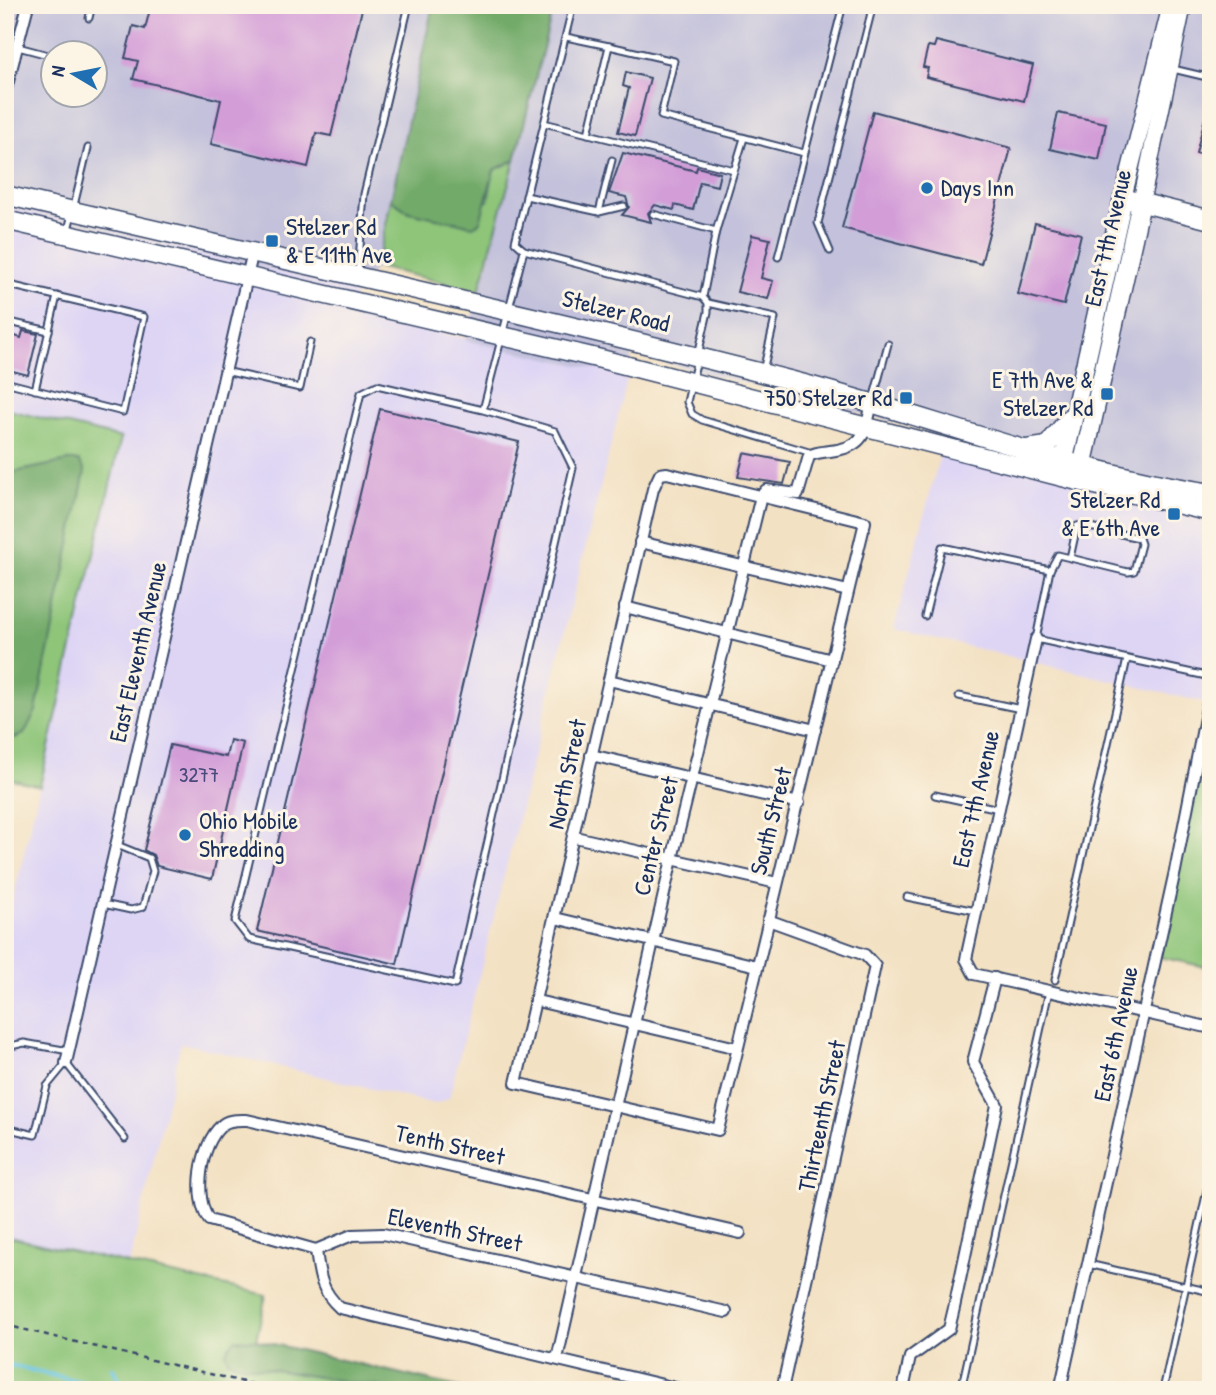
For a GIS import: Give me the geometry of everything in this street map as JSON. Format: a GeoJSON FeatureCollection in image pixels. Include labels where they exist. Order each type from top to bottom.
{"type":"FeatureCollection","features":[{"type":"Feature","properties":{"kind":"main road","name":"Stelzer Road"},"geometry":{"type":"LineString","coordinates":[[5,195],[358,274],[762,373],[872,403],[1020,449],[1062,469]]}},
{"type":"Feature","properties":{"kind":"main road"},"geometry":{"type":"LineString","coordinates":[[1132,201],[1211,220]]}},
{"type":"Feature","properties":{"kind":"main road","name":"East 7th Avenue"},"geometry":{"type":"LineString","coordinates":[[1062,469],[1081,387],[1132,201]]}},
{"type":"Feature","properties":{"kind":"main road","name":"East 7th Avenue"},"geometry":{"type":"LineString","coordinates":[[1080,473],[1132,201]]}},
{"type":"Feature","properties":{"kind":"main road","name":"Stelzer Road"},"geometry":{"type":"LineString","coordinates":[[5,220],[502,335],[866,428],[1080,473],[1211,493]]}},
{"type":"Feature","properties":{"kind":"main road"},"geometry":{"type":"LineString","coordinates":[[1020,449],[1038,449],[1055,439],[1069,420],[1081,387]]}},
{"type":"Feature","properties":{"kind":"main road","name":"Stelzer Road"},"geometry":{"type":"LineString","coordinates":[[1080,473],[1211,512]]}},
{"type":"Feature","properties":{"kind":"street"},"geometry":{"type":"LineString","coordinates":[[5,93],[28,5]]}},
{"type":"Feature","properties":{"kind":"street","name":"East 7th Avenue"},"geometry":{"type":"LineString","coordinates":[[1132,201],[1171,5]]}},
{"type":"Feature","properties":{"kind":"street","name":"East 7th Avenue"},"geometry":{"type":"LineString","coordinates":[[1132,201],[1170,69],[1183,5]]}},
{"type":"Feature","properties":{"kind":"street","name":"East Eleventh Avenue"},"geometry":{"type":"LineString","coordinates":[[67,1057],[253,251]]}},
{"type":"Feature","properties":{"kind":"street"},"geometry":{"type":"LineString","coordinates":[[761,496],[766,490],[798,494],[807,460],[813,453],[846,449],[857,443],[866,428],[872,403]]}},
{"type":"Feature","properties":{"kind":"street","name":"North Street"},"geometry":{"type":"LineString","coordinates":[[616,1107],[516,1083],[575,837],[640,542],[653,489],[660,474],[667,473],[761,496]]}},
{"type":"Feature","properties":{"kind":"street","name":"South Street"},"geometry":{"type":"LineString","coordinates":[[616,1107],[718,1129],[799,803],[865,522],[761,496]]}},
{"type":"Feature","properties":{"kind":"street","name":"Center Street"},"geometry":{"type":"LineString","coordinates":[[557,1359],[672,859],[761,496]]}},
{"type":"Feature","properties":{"kind":"street"},"geometry":{"type":"LineString","coordinates":[[640,542],[848,591]]}},
{"type":"Feature","properties":{"kind":"street"},"geometry":{"type":"LineString","coordinates":[[625,607],[832,660]]}},
{"type":"Feature","properties":{"kind":"street","name":"East 7th Avenue"},"geometry":{"type":"LineString","coordinates":[[995,978],[974,974],[966,958],[1036,639]]}},
{"type":"Feature","properties":{"kind":"street"},"geometry":{"type":"LineString","coordinates":[[609,680],[815,730]]}},
{"type":"Feature","properties":{"kind":"street","name":"East 6th Avenue"},"geometry":{"type":"LineString","coordinates":[[1060,1390],[1175,871],[1211,687]]}},
{"type":"Feature","properties":{"kind":"street"},"geometry":{"type":"LineString","coordinates":[[591,755],[799,803]]}},
{"type":"Feature","properties":{"kind":"street"},"geometry":{"type":"LineString","coordinates":[[575,837],[777,883]]}},
{"type":"Feature","properties":{"kind":"street"},"geometry":{"type":"LineString","coordinates":[[555,918],[757,966]]}},
{"type":"Feature","properties":{"kind":"street","name":"Thirteenth Street"},"geometry":{"type":"LineString","coordinates":[[768,920],[865,954],[875,966],[782,1390]]}},
{"type":"Feature","properties":{"kind":"street"},"geometry":{"type":"LineString","coordinates":[[903,1390],[910,1357],[949,1329],[954,1308],[997,1105],[973,1062],[995,978],[1211,1028]]}},
{"type":"Feature","properties":{"kind":"street"},"geometry":{"type":"LineString","coordinates":[[537,1001],[737,1048]]}},
{"type":"Feature","properties":{"kind":"street","name":"Tenth Street"},"geometry":{"type":"LineString","coordinates":[[316,1250],[209,1220],[201,1209],[198,1191],[209,1145],[221,1124],[234,1119],[247,1120],[740,1233]]}},
{"type":"Feature","properties":{"kind":"street","name":"Eleventh Street"},"geometry":{"type":"LineString","coordinates":[[316,1250],[352,1235],[383,1234],[726,1312]]}},
{"type":"Feature","properties":{"kind":"street"},"geometry":{"type":"LineString","coordinates":[[316,1250],[320,1281],[327,1297],[340,1308],[684,1390]]}},
{"type":"Feature","properties":{"kind":"lane"},"geometry":{"type":"LineString","coordinates":[[89,18],[92,5]]}},
{"type":"Feature","properties":{"kind":"lane"},"geometry":{"type":"LineString","coordinates":[[358,274],[364,194],[409,5]]}},
{"type":"Feature","properties":{"kind":"lane"},"geometry":{"type":"LineString","coordinates":[[573,5],[515,242],[524,250],[703,297],[708,303],[775,318],[762,373]]}},
{"type":"Feature","properties":{"kind":"lane"},"geometry":{"type":"LineString","coordinates":[[778,257],[843,5]]}},
{"type":"Feature","properties":{"kind":"lane"},"geometry":{"type":"LineString","coordinates":[[830,251],[818,223],[873,5]]}},
{"type":"Feature","properties":{"kind":"lane"},"geometry":{"type":"LineString","coordinates":[[566,37],[674,61],[661,116],[804,153]]}},
{"type":"Feature","properties":{"kind":"lane"},"geometry":{"type":"LineString","coordinates":[[588,134],[609,46]]}},
{"type":"Feature","properties":{"kind":"lane"},"geometry":{"type":"LineString","coordinates":[[17,47],[38,52]]}},
{"type":"Feature","properties":{"kind":"lane"},"geometry":{"type":"LineString","coordinates":[[1170,69],[1211,78]]}},
{"type":"Feature","properties":{"kind":"lane"},"geometry":{"type":"LineString","coordinates":[[544,123],[734,170]]}},
{"type":"Feature","properties":{"kind":"lane"},"geometry":{"type":"LineString","coordinates":[[703,297],[716,231],[744,138]]}},
{"type":"Feature","properties":{"kind":"lane"},"geometry":{"type":"LineString","coordinates":[[66,234],[88,148]]}},
{"type":"Feature","properties":{"kind":"lane"},"geometry":{"type":"LineString","coordinates":[[599,212],[612,160]]}},
{"type":"Feature","properties":{"kind":"lane"},"geometry":{"type":"LineString","coordinates":[[526,196],[599,212],[624,206]]}},
{"type":"Feature","properties":{"kind":"lane"},"geometry":{"type":"LineString","coordinates":[[653,214],[716,231]]}},
{"type":"Feature","properties":{"kind":"lane"},"geometry":{"type":"LineString","coordinates":[[483,410],[524,250]]}},
{"type":"Feature","properties":{"kind":"lane"},"geometry":{"type":"LineString","coordinates":[[5,306],[8,284],[144,317],[123,412],[5,382]]}},
{"type":"Feature","properties":{"kind":"lane"},"geometry":{"type":"LineString","coordinates":[[35,390],[57,296]]}},
{"type":"Feature","properties":{"kind":"lane"},"geometry":{"type":"LineString","coordinates":[[708,303],[687,402],[692,414],[702,420],[813,453]]}},
{"type":"Feature","properties":{"kind":"lane"},"geometry":{"type":"LineString","coordinates":[[5,321],[49,331]]}},
{"type":"Feature","properties":{"kind":"lane"},"geometry":{"type":"LineString","coordinates":[[225,371],[300,388],[310,342]]}},
{"type":"Feature","properties":{"kind":"lane"},"geometry":{"type":"LineString","coordinates":[[872,403],[888,344]]}},
{"type":"Feature","properties":{"kind":"lane"},"geometry":{"type":"LineString","coordinates":[[377,385],[483,410],[555,431],[573,468],[455,985],[249,939],[235,921],[361,393],[377,385]]}},
{"type":"Feature","properties":{"kind":"lane"},"geometry":{"type":"LineString","coordinates":[[1070,558],[1077,526],[1081,524],[1139,538],[1141,544],[1135,571],[1128,572],[1070,558],[1054,557],[1036,639],[1211,677]]}},
{"type":"Feature","properties":{"kind":"lane"},"geometry":{"type":"LineString","coordinates":[[925,616],[942,547],[1050,570]]}},
{"type":"Feature","properties":{"kind":"lane"},"geometry":{"type":"LineString","coordinates":[[1055,980],[1127,659]]}},
{"type":"Feature","properties":{"kind":"lane"},"geometry":{"type":"LineString","coordinates":[[959,696],[1021,709]]}},
{"type":"Feature","properties":{"kind":"lane"},"geometry":{"type":"LineString","coordinates":[[935,795],[999,809]]}},
{"type":"Feature","properties":{"kind":"lane"},"geometry":{"type":"LineString","coordinates":[[103,904],[131,910],[143,907],[153,871],[149,858],[116,844]]}},
{"type":"Feature","properties":{"kind":"lane"},"geometry":{"type":"LineString","coordinates":[[907,897],[976,911]]}},
{"type":"Feature","properties":{"kind":"lane"},"geometry":{"type":"LineString","coordinates":[[961,1390],[1049,991]]}},
{"type":"Feature","properties":{"kind":"lane"},"geometry":{"type":"LineString","coordinates":[[5,1055],[11,1046],[24,1043],[67,1057],[125,1139]]}},
{"type":"Feature","properties":{"kind":"lane"},"geometry":{"type":"LineString","coordinates":[[5,1128],[35,1135],[47,1086],[67,1057]]}},
{"type":"Feature","properties":{"kind":"lane"},"geometry":{"type":"LineString","coordinates":[[1163,1390],[1211,1172]]}},
{"type":"Feature","properties":{"kind":"lane"},"geometry":{"type":"LineString","coordinates":[[1088,1264],[1211,1292]]}},
{"type":"Feature","properties":{"kind":"path"},"geometry":{"type":"LineString","coordinates":[[5,1325],[277,1390]]}},
{"type":"Feature","properties":{"kind":"shaded area"},"geometry":{"type":"Polygon","coordinates":[[[11,5],[433,5],[377,267],[357,289],[5,206],[5,30],[11,5]]]}},
{"type":"Feature","properties":{"kind":"shaded area"},"geometry":{"type":"Polygon","coordinates":[[[554,5],[1211,5],[1211,502],[633,354],[628,376],[465,340],[488,264],[554,5]]]}},
{"type":"Feature","properties":{"kind":"shaded area"},"geometry":{"type":"Polygon","coordinates":[[[5,206],[357,289],[352,312],[628,376],[449,1098],[435,1104],[181,1043],[129,1265],[5,1236],[5,934],[121,438],[5,409],[5,206]]]}},
{"type":"Feature","properties":{"kind":"shaded area"},"geometry":{"type":"Polygon","coordinates":[[[945,436],[1211,502],[1211,704],[894,629],[945,436]]]}},
{"type":"Feature","properties":{"kind":"green space"},"geometry":{"type":"Polygon","coordinates":[[[433,5],[554,5],[515,160],[494,170],[480,222],[473,226],[409,212],[391,200],[433,5]]]}},
{"type":"Feature","properties":{"kind":"green space"},"geometry":{"type":"Polygon","coordinates":[[[515,160],[479,291],[377,267],[391,200],[409,212],[488,201],[494,170],[515,160]]]}},
{"type":"Feature","properties":{"kind":"green space"},"geometry":{"type":"Polygon","coordinates":[[[5,409],[121,438],[40,786],[5,778],[5,742],[24,734],[69,461],[5,474],[5,409]]]}},
{"type":"Feature","properties":{"kind":"green space"},"geometry":{"type":"Polygon","coordinates":[[[79,461],[85,471],[36,711],[24,734],[5,742],[5,474],[79,461]]]}},
{"type":"Feature","properties":{"kind":"green space"},"geometry":{"type":"Polygon","coordinates":[[[1197,779],[1211,783],[1211,968],[1159,957],[1197,779]]]}},
{"type":"Feature","properties":{"kind":"green space"},"geometry":{"type":"Polygon","coordinates":[[[5,1236],[266,1295],[256,1340],[470,1390],[5,1390],[5,1236]]]}},
{"type":"Feature","properties":{"kind":"green space"},"geometry":{"type":"Polygon","coordinates":[[[235,1339],[256,1340],[470,1390],[400,1390],[236,1364],[228,1360],[225,1352],[235,1339]]]}},
{"type":"Feature","properties":{"kind":"building"},"geometry":{"type":"Polygon","coordinates":[[[151,5],[363,5],[331,136],[316,133],[308,167],[211,144],[221,100],[133,79],[138,61],[125,58],[133,26],[145,29],[151,5]]]}},
{"type":"Feature","properties":{"kind":"building"},"geometry":{"type":"Polygon","coordinates":[[[936,41],[1033,65],[1024,101],[926,77],[928,68],[923,67],[928,46],[934,47],[936,41]]]}},
{"type":"Feature","properties":{"kind":"building"},"geometry":{"type":"Polygon","coordinates":[[[626,72],[650,78],[635,136],[618,132],[629,88],[623,86],[626,72]]]}},
{"type":"Feature","properties":{"kind":"building"},"geometry":{"type":"Polygon","coordinates":[[[1207,110],[1211,110],[1211,157],[1196,153],[1207,110]]]}},
{"type":"Feature","properties":{"kind":"building","name":"Days Inn"},"geometry":{"type":"Polygon","coordinates":[[[873,111],[1011,148],[981,264],[842,228],[873,111]]]}},
{"type":"Feature","properties":{"kind":"building"},"geometry":{"type":"Polygon","coordinates":[[[1058,113],[1106,123],[1099,160],[1050,149],[1058,113]]]}},
{"type":"Feature","properties":{"kind":"building"},"geometry":{"type":"Polygon","coordinates":[[[623,153],[696,171],[697,167],[720,173],[717,186],[700,182],[693,210],[675,205],[674,210],[655,205],[648,213],[651,222],[622,215],[629,207],[626,197],[609,193],[623,153]]]}},
{"type":"Feature","properties":{"kind":"building"},"geometry":{"type":"Polygon","coordinates":[[[1035,223],[1081,234],[1064,305],[1018,294],[1035,223]]]}},
{"type":"Feature","properties":{"kind":"building"},"geometry":{"type":"Polygon","coordinates":[[[752,235],[770,239],[761,278],[773,281],[768,299],[737,292],[752,235]]]}},
{"type":"Feature","properties":{"kind":"building"},"geometry":{"type":"Polygon","coordinates":[[[23,331],[38,334],[28,375],[5,369],[9,334],[21,338],[23,331]]]}},
{"type":"Feature","properties":{"kind":"building"},"geometry":{"type":"Polygon","coordinates":[[[380,409],[519,442],[397,964],[257,931],[380,409]]]}},
{"type":"Feature","properties":{"kind":"building"},"geometry":{"type":"Polygon","coordinates":[[[744,453],[790,462],[784,484],[738,477],[744,453]]]}},
{"type":"Feature","properties":{"kind":"building"},"geometry":{"type":"Polygon","coordinates":[[[230,740],[243,743],[212,879],[157,866],[153,855],[144,850],[170,745],[226,757],[230,740]]]}},
{"type":"Feature","properties":{"kind":"waterway"},"geometry":{"type":"LineString","coordinates":[[5,1364],[115,1390]]}},
{"type":"Feature","properties":{"kind":"waterway"},"geometry":{"type":"LineString","coordinates":[[112,1368],[126,1390]]}},
{"type":"Feature","properties":{"kind":"place","name":"Days Inn"},"geometry":{"type":"Point","coordinates":[927,188]}},
{"type":"Feature","properties":{"kind":"place","name":"Stelzer Rd & E 11th Ave"},"geometry":{"type":"Point","coordinates":[272,241]}},
{"type":"Feature","properties":{"kind":"place","name":"E 7th Ave & Stelzer Rd"},"geometry":{"type":"Point","coordinates":[1107,394]}},
{"type":"Feature","properties":{"kind":"place","name":"750 Stelzer Rd"},"geometry":{"type":"Point","coordinates":[906,398]}},
{"type":"Feature","properties":{"kind":"place","name":"Stelzer Rd & E 6th Ave"},"geometry":{"type":"Point","coordinates":[1174,514]}},
{"type":"Feature","properties":{"kind":"place","name":"Ohio Mobile Shredding"},"geometry":{"type":"Point","coordinates":[185,835]}}]}
